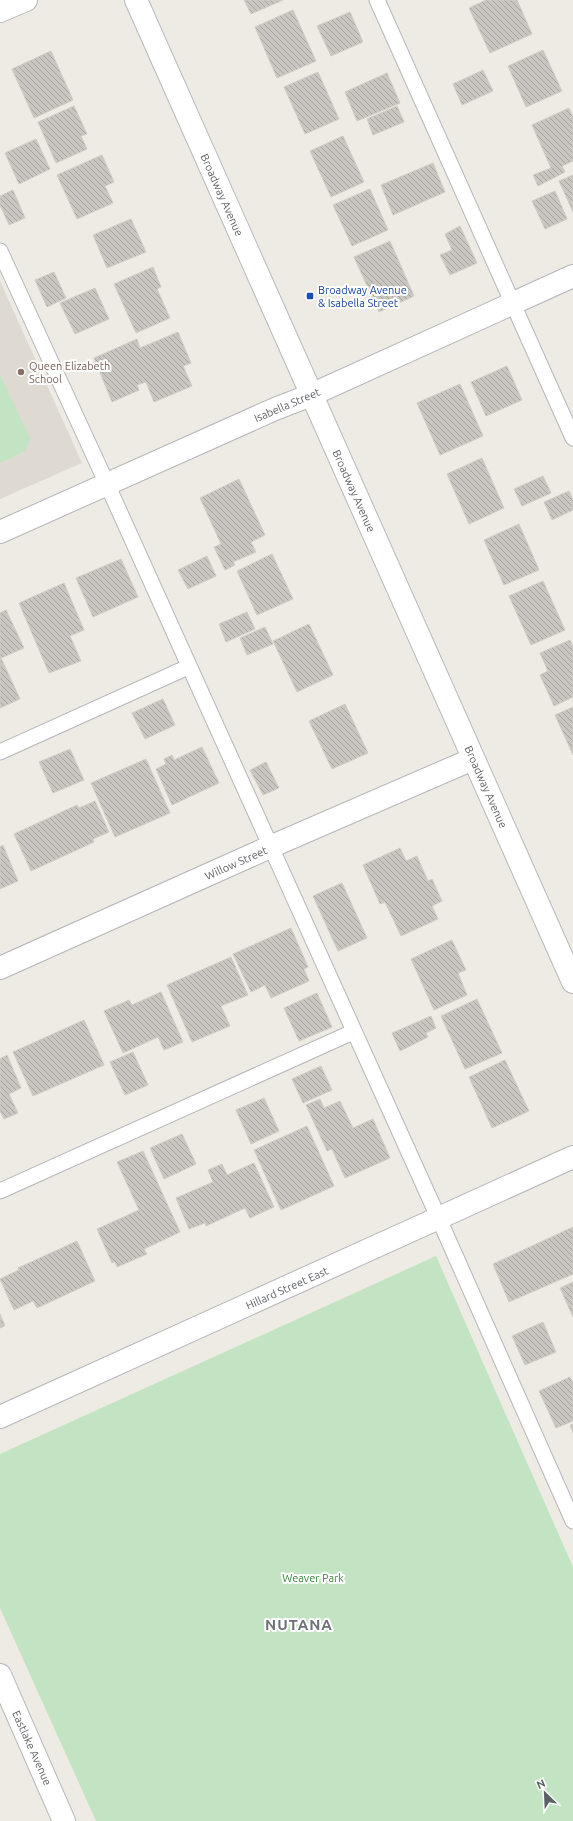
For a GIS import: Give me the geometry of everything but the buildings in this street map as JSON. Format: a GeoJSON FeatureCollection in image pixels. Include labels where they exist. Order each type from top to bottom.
{"type":"FeatureCollection","features":[{"type":"Feature","properties":{"kind":"street"},"geometry":{"type":"LineString","coordinates":[[0,11],[26,0]]}},
{"type":"Feature","properties":{"kind":"street","name":"Broadway Avenue"},"geometry":{"type":"LineString","coordinates":[[136,0],[573,982]]}},
{"type":"Feature","properties":{"kind":"street","name":"Isabella Street"},"geometry":{"type":"LineString","coordinates":[[0,532],[275,409],[311,395],[573,276]]}},
{"type":"Feature","properties":{"kind":"street","name":"Willow Street"},"geometry":{"type":"LineString","coordinates":[[0,968],[270,847],[473,759]]}},
{"type":"Feature","properties":{"kind":"street","name":"Hillard Street East"},"geometry":{"type":"LineString","coordinates":[[0,1417],[573,1157]]}},
{"type":"Feature","properties":{"kind":"street","name":"Eastlake Avenue"},"geometry":{"type":"LineString","coordinates":[[0,1676],[64,1821]]}},
{"type":"Feature","properties":{"kind":"lane"},"geometry":{"type":"LineString","coordinates":[[377,0],[573,438]]}},
{"type":"Feature","properties":{"kind":"lane"},"geometry":{"type":"LineString","coordinates":[[0,251],[107,484],[188,667],[439,1219],[573,1521]]}},
{"type":"Feature","properties":{"kind":"lane"},"geometry":{"type":"LineString","coordinates":[[0,752],[188,667]]}},
{"type":"Feature","properties":{"kind":"lane"},"geometry":{"type":"LineString","coordinates":[[0,1191],[353,1032]]}},
{"type":"Feature","properties":{"kind":"shaded area","name":"Queen Elizabeth School"},"geometry":{"type":"Polygon","coordinates":[[[0,281],[82,463],[0,499],[0,281]]]}},
{"type":"Feature","properties":{"kind":"green space"},"geometry":{"type":"Polygon","coordinates":[[[0,375],[30,438],[25,451],[0,463],[0,375]]]}},
{"type":"Feature","properties":{"kind":"green space","name":"Weaver Park"},"geometry":{"type":"Polygon","coordinates":[[[436,1256],[573,1567],[573,1821],[96,1821],[0,1608],[0,1454],[436,1256]]]}},
{"type":"Feature","properties":{"kind":"place","name":"Broadway Avenue & Isabella Street"},"geometry":{"type":"Point","coordinates":[310,296]}},
{"type":"Feature","properties":{"kind":"place","name":"Queen Elizabeth School"},"geometry":{"type":"Point","coordinates":[21,372]}},
{"type":"Feature","properties":{"kind":"district","name":"NUTANA"},"geometry":{"type":"Point","coordinates":[299,1624]}}]}
